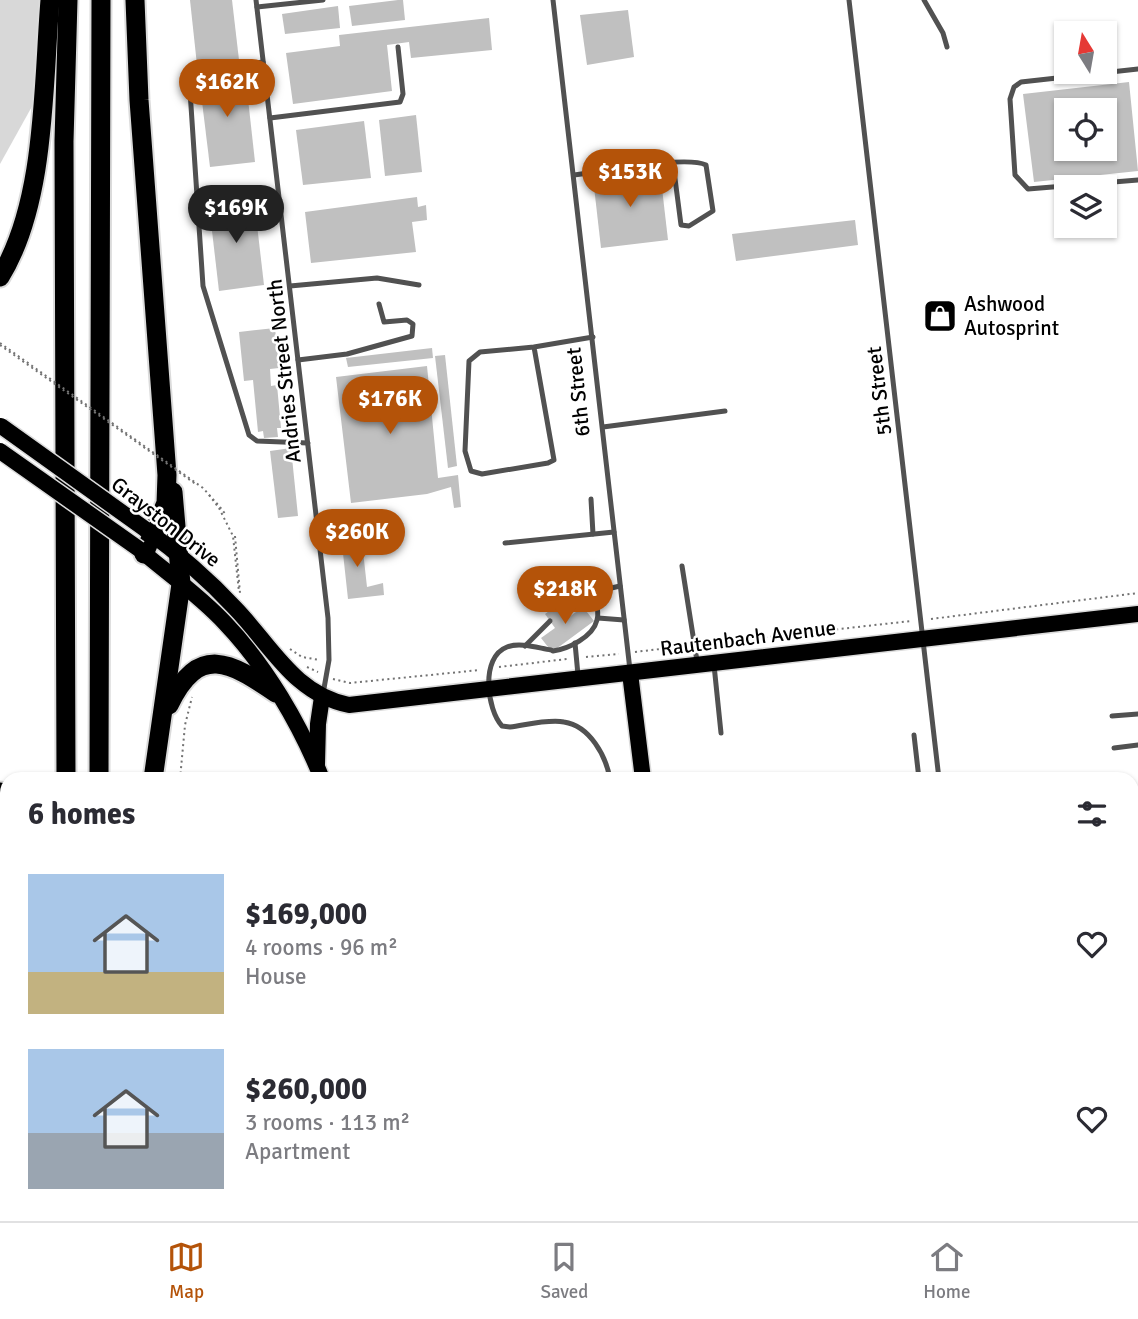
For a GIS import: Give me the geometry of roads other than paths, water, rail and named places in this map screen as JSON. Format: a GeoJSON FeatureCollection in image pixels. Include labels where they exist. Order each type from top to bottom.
{"type":"FeatureCollection","features":[{"type":"Feature","properties":{"kind":"highway"},"geometry":{"type":"LineString","coordinates":[[0,277],[26,213],[40,142],[50,0]]}},
{"type":"Feature","properties":{"kind":"highway"},"geometry":{"type":"LineString","coordinates":[[66,772],[64,141],[68,0]]}},
{"type":"Feature","properties":{"kind":"highway"},"geometry":{"type":"LineString","coordinates":[[99,772],[101,0]]}},
{"type":"Feature","properties":{"kind":"highway"},"geometry":{"type":"LineString","coordinates":[[135,0],[139,100],[167,475],[166,503],[142,551]]}},
{"type":"Feature","properties":{"kind":"highway"},"geometry":{"type":"LineString","coordinates":[[0,264],[26,213]]}},
{"type":"Feature","properties":{"kind":"highway"},"geometry":{"type":"LineString","coordinates":[[154,772],[181,584],[158,343]]}},
{"type":"Feature","properties":{"kind":"highway"},"geometry":{"type":"LineString","coordinates":[[161,724],[186,677],[209,663],[235,667],[276,693]]}},
{"type":"Feature","properties":{"kind":"main road","name":"Grayston Drive"},"geometry":{"type":"LineString","coordinates":[[1,425],[180,555],[238,611],[288,671],[323,697]]}},
{"type":"Feature","properties":{"kind":"main road","name":"Grayston Drive"},"geometry":{"type":"LineString","coordinates":[[0,451],[142,551],[226,623],[276,693],[319,772]]}},
{"type":"Feature","properties":{"kind":"main road","name":"Rautenbach Avenue"},"geometry":{"type":"LineString","coordinates":[[323,697],[337,703],[361,705],[1138,614]]}},
{"type":"Feature","properties":{"kind":"main road","name":"6th Street"},"geometry":{"type":"LineString","coordinates":[[630,673],[642,772]]}},
{"type":"Feature","properties":{"kind":"main road"},"geometry":{"type":"LineString","coordinates":[[320,772],[318,724],[323,697]]}},
{"type":"Feature","properties":{"kind":"lane"},"geometry":{"type":"LineString","coordinates":[[257,3],[323,0]]}},
{"type":"Feature","properties":{"kind":"lane","name":"6th Street"},"geometry":{"type":"LineString","coordinates":[[553,0],[630,673]]}},
{"type":"Feature","properties":{"kind":"lane","name":"5th Street"},"geometry":{"type":"LineString","coordinates":[[849,0],[938,772]]}},
{"type":"Feature","properties":{"kind":"lane"},"geometry":{"type":"LineString","coordinates":[[924,0],[943,33],[947,47]]}},
{"type":"Feature","properties":{"kind":"lane","name":"Andries Street North"},"geometry":{"type":"LineString","coordinates":[[257,3],[328,618],[328,660],[323,697]]}},
{"type":"Feature","properties":{"kind":"lane"},"geometry":{"type":"LineString","coordinates":[[270,118],[400,102],[403,94],[398,47]]}},
{"type":"Feature","properties":{"kind":"lane"},"geometry":{"type":"LineString","coordinates":[[263,62],[195,72],[189,76],[203,286],[249,435],[257,441],[308,443]]}},
{"type":"Feature","properties":{"kind":"lane"},"geometry":{"type":"LineString","coordinates":[[1138,69],[1021,82],[1014,87],[1010,99],[1015,176],[1028,189],[1138,180]]}},
{"type":"Feature","properties":{"kind":"lane"},"geometry":{"type":"LineString","coordinates":[[574,175],[696,160],[706,165],[713,211],[689,226],[681,225],[673,163]]}},
{"type":"Feature","properties":{"kind":"lane"},"geometry":{"type":"LineString","coordinates":[[290,286],[377,278],[419,285]]}},
{"type":"Feature","properties":{"kind":"lane"},"geometry":{"type":"LineString","coordinates":[[298,360],[347,354],[412,337],[413,324],[407,320],[384,322],[379,304]]}},
{"type":"Feature","properties":{"kind":"lane"},"geometry":{"type":"LineString","coordinates":[[534,346],[554,460],[482,474],[471,471],[465,451],[469,361],[480,352],[593,337]]}},
{"type":"Feature","properties":{"kind":"lane"},"geometry":{"type":"LineString","coordinates":[[603,427],[725,411]]}},
{"type":"Feature","properties":{"kind":"lane"},"geometry":{"type":"LineString","coordinates":[[591,499],[593,534]]}},
{"type":"Feature","properties":{"kind":"lane"},"geometry":{"type":"LineString","coordinates":[[505,543],[614,532]]}},
{"type":"Feature","properties":{"kind":"lane"},"geometry":{"type":"LineString","coordinates":[[682,566],[722,733]]}},
{"type":"Feature","properties":{"kind":"lane"},"geometry":{"type":"LineString","coordinates":[[564,611],[594,592],[621,586]]}},
{"type":"Feature","properties":{"kind":"lane"},"geometry":{"type":"LineString","coordinates":[[594,592],[598,618]]}},
{"type":"Feature","properties":{"kind":"lane"},"geometry":{"type":"LineString","coordinates":[[598,618],[624,620]]}},
{"type":"Feature","properties":{"kind":"lane"},"geometry":{"type":"LineString","coordinates":[[598,618],[575,643],[552,651],[510,646],[497,654],[491,668],[489,691],[497,720],[502,726],[557,721],[571,724],[602,752],[608,772]]}},
{"type":"Feature","properties":{"kind":"lane"},"geometry":{"type":"LineString","coordinates":[[525,646],[551,621]]}},
{"type":"Feature","properties":{"kind":"lane"},"geometry":{"type":"LineString","coordinates":[[575,643],[579,680]]}},
{"type":"Feature","properties":{"kind":"lane"},"geometry":{"type":"LineString","coordinates":[[1112,716],[1138,714]]}},
{"type":"Feature","properties":{"kind":"lane"},"geometry":{"type":"LineString","coordinates":[[914,735],[918,772]]}},
{"type":"Feature","properties":{"kind":"lane"},"geometry":{"type":"LineString","coordinates":[[1114,748],[1138,746]]}},
{"type":"Feature","properties":{"kind":"place","name":"Ashwood Autosprint"},"geometry":{"type":"Point","coordinates":[940,316]}}]}
